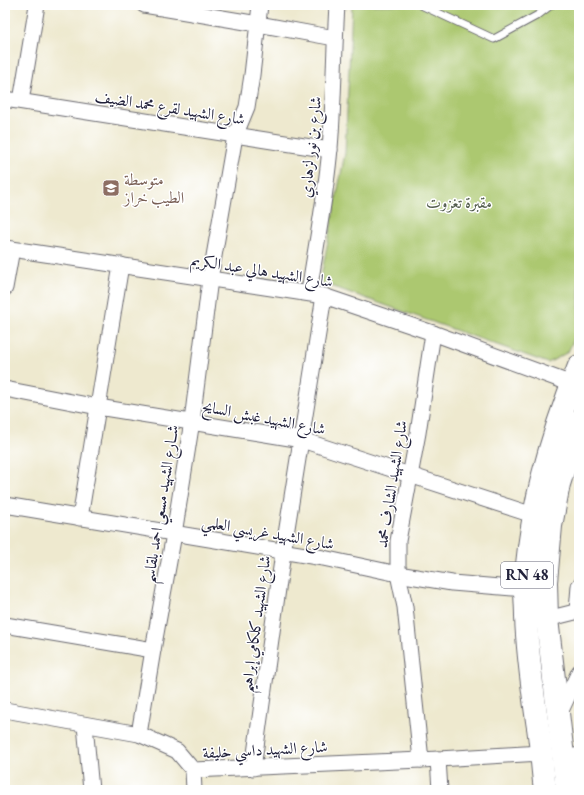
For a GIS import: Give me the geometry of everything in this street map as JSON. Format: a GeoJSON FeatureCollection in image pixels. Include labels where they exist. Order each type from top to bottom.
{"type":"FeatureCollection","features":[{"type":"Feature","properties":{"kind":"highway","name":"RN 48"},"geometry":{"type":"LineString","coordinates":[[566,790],[571,757],[548,720],[531,686],[525,589],[533,515],[555,430],[575,375]]}},
{"type":"Feature","properties":{"kind":"highway","name":"RN 48"},"geometry":{"type":"LineString","coordinates":[[545,790],[541,753],[548,720],[546,582],[551,526],[560,484],[579,421]]}},
{"type":"Feature","properties":{"kind":"street"},"geometry":{"type":"LineString","coordinates":[[21,101],[37,5]]}},
{"type":"Feature","properties":{"kind":"street"},"geometry":{"type":"LineString","coordinates":[[144,5],[335,38]]}},
{"type":"Feature","properties":{"kind":"street","name":"شــارع الشهيد مسعي احمد بلقاسم"},"geometry":{"type":"LineString","coordinates":[[139,734],[192,421],[210,279],[235,136],[247,107],[260,5]]}},
{"type":"Feature","properties":{"kind":"street","name":"شارع بن نور لزهاري"},"geometry":{"type":"LineString","coordinates":[[308,292],[330,150],[337,5]]}},
{"type":"Feature","properties":{"kind":"street","name":"شارع الشهيد لقرع محمد الضيف"},"geometry":{"type":"LineString","coordinates":[[5,99],[330,150]]}},
{"type":"Feature","properties":{"kind":"street"},"geometry":{"type":"LineString","coordinates":[[5,288],[8,248]]}},
{"type":"Feature","properties":{"kind":"street","name":"شارع الشهيد هالي عبد الكريم"},"geometry":{"type":"LineString","coordinates":[[8,248],[210,279],[308,292],[433,333],[575,375]]}},
{"type":"Feature","properties":{"kind":"street"},"geometry":{"type":"LineString","coordinates":[[80,518],[121,265]]}},
{"type":"Feature","properties":{"kind":"street","name":"شارع الشهيد كلكامي إبراهيم"},"geometry":{"type":"LineString","coordinates":[[253,768],[283,553],[324,296]]}},
{"type":"Feature","properties":{"kind":"street","name":"شارع الشهيد الشارف محمد"},"geometry":{"type":"LineString","coordinates":[[421,760],[405,607],[398,574],[398,541],[433,333]]}},
{"type":"Feature","properties":{"kind":"street","name":"شارع الشهيد غبش السايح"},"geometry":{"type":"LineString","coordinates":[[5,389],[98,407],[302,440],[533,515]]}},
{"type":"Feature","properties":{"kind":"street","name":"شارع الشهيد غريسي العلمي"},"geometry":{"type":"LineString","coordinates":[[5,505],[283,553],[323,558],[398,574],[452,583],[525,589]]}},
{"type":"Feature","properties":{"kind":"street"},"geometry":{"type":"LineString","coordinates":[[547,619],[578,611],[579,586]]}},
{"type":"Feature","properties":{"kind":"street"},"geometry":{"type":"LineString","coordinates":[[5,625],[153,650]]}},
{"type":"Feature","properties":{"kind":"street"},"geometry":{"type":"LineString","coordinates":[[548,720],[579,672]]}},
{"type":"Feature","properties":{"kind":"street","name":"شارع الشهيد داسي خليفة"},"geometry":{"type":"LineString","coordinates":[[5,710],[139,734],[177,751],[193,770],[541,753]]}},
{"type":"Feature","properties":{"kind":"street"},"geometry":{"type":"LineString","coordinates":[[85,725],[91,790]]}},
{"type":"Feature","properties":{"kind":"street"},"geometry":{"type":"LineString","coordinates":[[438,759],[440,790]]}},
{"type":"Feature","properties":{"kind":"street"},"geometry":{"type":"LineString","coordinates":[[193,770],[194,790]]}},
{"type":"Feature","properties":{"kind":"lane"},"geometry":{"type":"LineString","coordinates":[[421,5],[494,39],[538,15],[551,5]]}},
{"type":"Feature","properties":{"kind":"green space","name":"مقبرة تغزوت"},"geometry":{"type":"Polygon","coordinates":[[[352,5],[579,5],[579,328],[568,352],[548,363],[320,282],[345,153],[352,5]]]}},
{"type":"Feature","properties":{"kind":"place","name":"متوسطة الطيب خراز"},"geometry":{"type":"Point","coordinates":[111,188]}}]}
